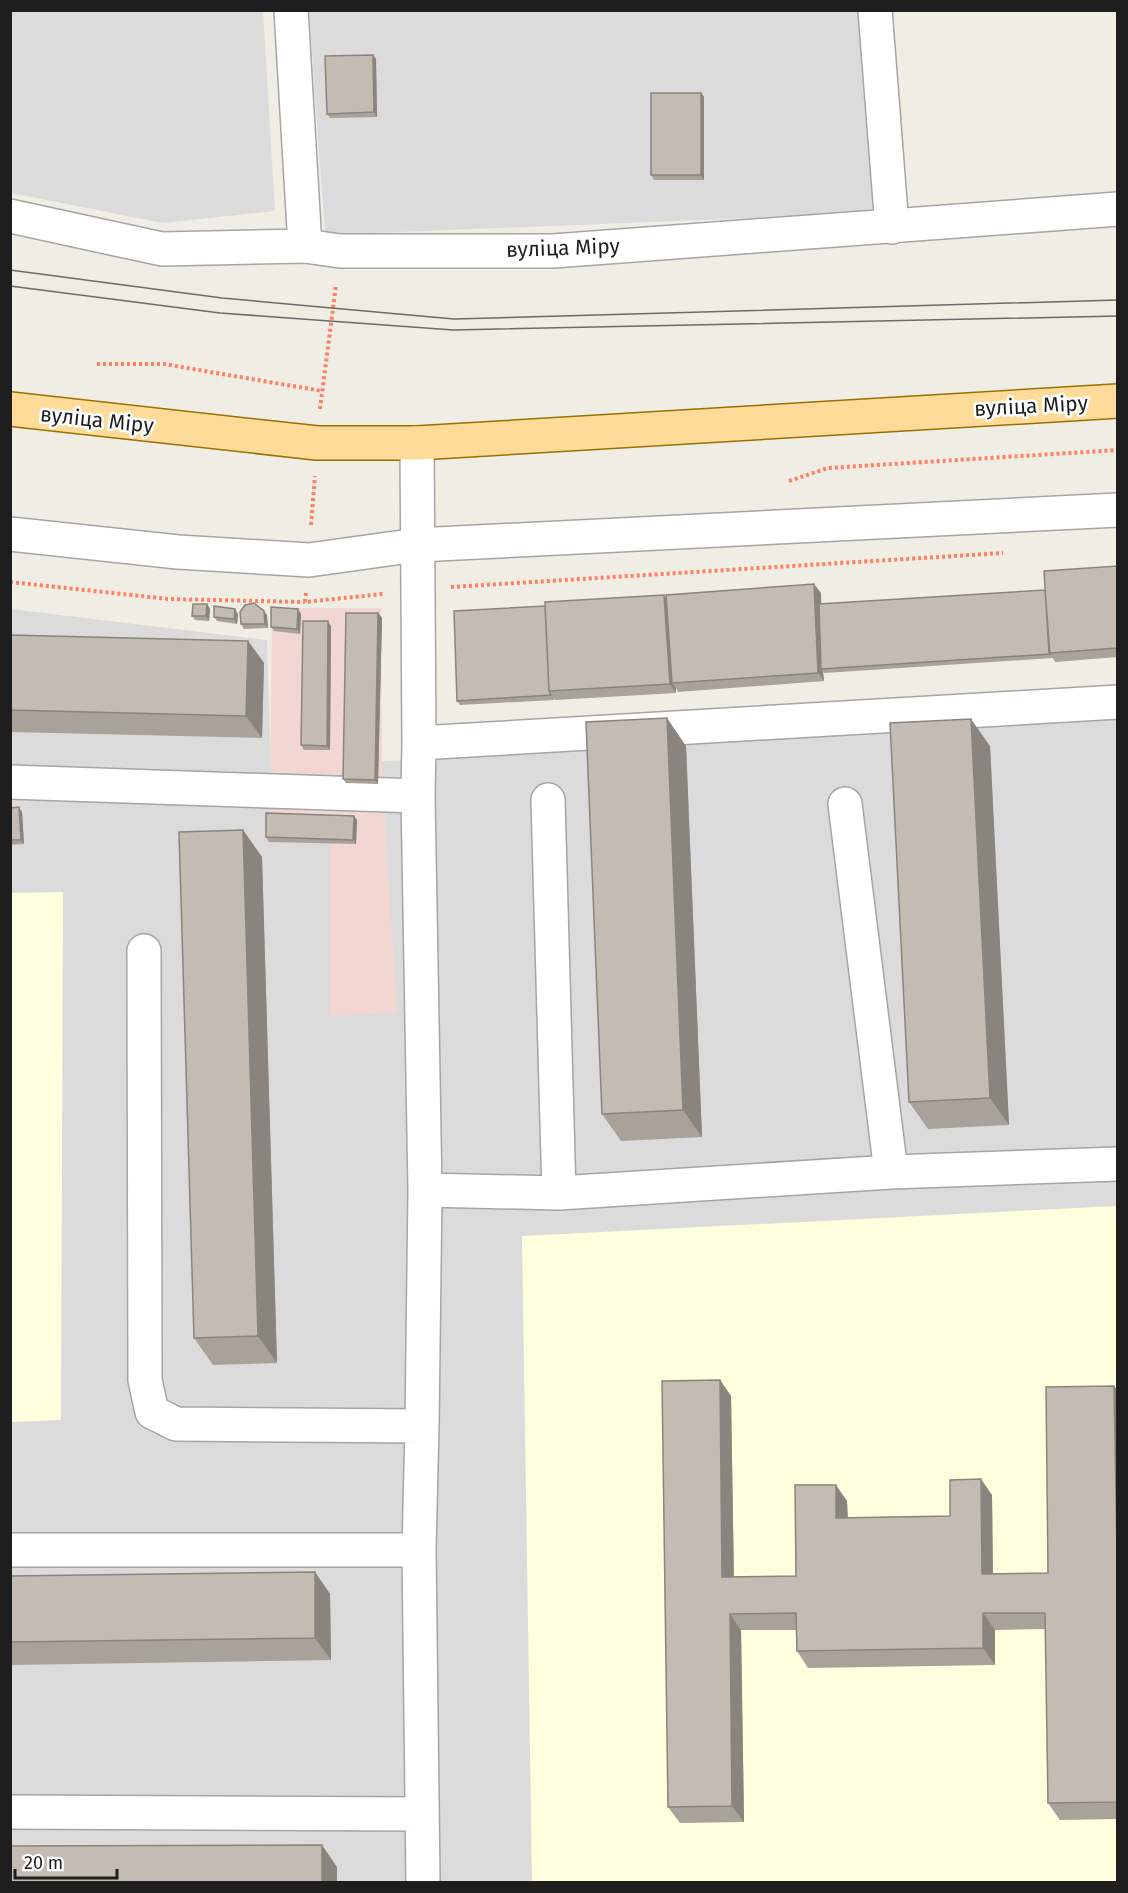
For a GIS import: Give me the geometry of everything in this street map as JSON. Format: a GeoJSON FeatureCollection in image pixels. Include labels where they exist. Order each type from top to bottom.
{"type":"FeatureCollection","features":[{"type":"Feature","properties":{"kind":"main road","name":"вуліца Міру"},"geometry":{"type":"LineString","coordinates":[[10,409],[317,443],[417,443],[1118,401]]}},
{"type":"Feature","properties":{"kind":"street"},"geometry":{"type":"LineString","coordinates":[[291,10],[305,246]]}},
{"type":"Feature","properties":{"kind":"street"},"geometry":{"type":"LineString","coordinates":[[875,10],[892,227]]}},
{"type":"Feature","properties":{"kind":"street","name":"вуліца Міру"},"geometry":{"type":"LineString","coordinates":[[10,216],[162,249],[305,246],[340,251],[553,251],[1118,209]]}},
{"type":"Feature","properties":{"kind":"street"},"geometry":{"type":"LineString","coordinates":[[417,443],[420,742],[418,796],[425,1190],[418,1550],[423,1882]]}},
{"type":"Feature","properties":{"kind":"street"},"geometry":{"type":"LineString","coordinates":[[10,534],[178,552],[309,560],[417,545],[1118,510]]}},
{"type":"Feature","properties":{"kind":"street"},"geometry":{"type":"LineString","coordinates":[[420,742],[1118,702]]}},
{"type":"Feature","properties":{"kind":"street"},"geometry":{"type":"LineString","coordinates":[[10,782],[418,796]]}},
{"type":"Feature","properties":{"kind":"street"},"geometry":{"type":"LineString","coordinates":[[548,800],[559,1193]]}},
{"type":"Feature","properties":{"kind":"street"},"geometry":{"type":"LineString","coordinates":[[845,804],[891,1172]]}},
{"type":"Feature","properties":{"kind":"street"},"geometry":{"type":"LineString","coordinates":[[144,951],[145,1380],[152,1412],[176,1424],[422,1426]]}},
{"type":"Feature","properties":{"kind":"street"},"geometry":{"type":"LineString","coordinates":[[425,1190],[559,1193],[891,1172],[1118,1164]]}},
{"type":"Feature","properties":{"kind":"street"},"geometry":{"type":"LineString","coordinates":[[10,1550],[418,1550]]}},
{"type":"Feature","properties":{"kind":"street"},"geometry":{"type":"LineString","coordinates":[[10,1812],[422,1814]]}},
{"type":"Feature","properties":{"kind":"path"},"geometry":{"type":"LineString","coordinates":[[97,364],[165,363],[322,391]]}},
{"type":"Feature","properties":{"kind":"path"},"geometry":{"type":"LineString","coordinates":[[789,481],[828,468],[1118,450]]}},
{"type":"Feature","properties":{"kind":"path"},"geometry":{"type":"LineString","coordinates":[[456,586],[1011,552]]}},
{"type":"Feature","properties":{"kind":"path"},"geometry":{"type":"LineString","coordinates":[[10,582],[169,599],[305,602]]}},
{"type":"Feature","properties":{"kind":"shaded area"},"geometry":{"type":"Polygon","coordinates":[[[10,11],[263,11],[275,211],[163,223],[11,193],[10,11]]]}},
{"type":"Feature","properties":{"kind":"shaded area"},"geometry":{"type":"Polygon","coordinates":[[[309,11],[860,11],[873,213],[325,235],[309,11]]]}},
{"type":"Feature","properties":{"kind":"shaded area"},"geometry":{"type":"Polygon","coordinates":[[[272,608],[381,608],[382,767],[397,1013],[329,1016],[330,844],[270,818],[272,608]]]}},
{"type":"Feature","properties":{"kind":"shaded area"},"geometry":{"type":"Polygon","coordinates":[[[11,609],[267,640],[271,768],[1117,718],[1117,1882],[11,1882],[11,609]]]}},
{"type":"Feature","properties":{"kind":"shaded area"},"geometry":{"type":"Polygon","coordinates":[[[63,892],[61,1420],[11,1422],[11,893],[63,892]]]}},
{"type":"Feature","properties":{"kind":"shaded area"},"geometry":{"type":"Polygon","coordinates":[[[1117,1206],[1117,1882],[532,1882],[522,1236],[1117,1206]]]}},
{"type":"Feature","properties":{"kind":"building"},"geometry":{"type":"Polygon","coordinates":[[[373,55],[374,112],[327,114],[325,56],[373,55]]]}},
{"type":"Feature","properties":{"kind":"building"},"geometry":{"type":"Polygon","coordinates":[[[651,93],[701,93],[701,175],[651,175],[651,93]]]}},
{"type":"Feature","properties":{"kind":"building"},"geometry":{"type":"Polygon","coordinates":[[[1118,566],[1118,648],[1049,653],[1044,571],[1118,566]]]}},
{"type":"Feature","properties":{"kind":"building"},"geometry":{"type":"Polygon","coordinates":[[[814,584],[818,673],[672,683],[666,595],[814,584]]]}},
{"type":"Feature","properties":{"kind":"building"},"geometry":{"type":"Polygon","coordinates":[[[1045,590],[1050,654],[821,669],[819,604],[1045,590]]]}},
{"type":"Feature","properties":{"kind":"building"},"geometry":{"type":"Polygon","coordinates":[[[664,595],[670,684],[549,691],[545,602],[664,595]]]}},
{"type":"Feature","properties":{"kind":"building"},"geometry":{"type":"Polygon","coordinates":[[[254,603],[264,611],[265,624],[241,624],[240,612],[245,605],[254,603]]]}},
{"type":"Feature","properties":{"kind":"building"},"geometry":{"type":"Polygon","coordinates":[[[193,604],[207,604],[206,616],[192,616],[193,604]]]}},
{"type":"Feature","properties":{"kind":"building"},"geometry":{"type":"Polygon","coordinates":[[[214,606],[235,609],[234,619],[214,617],[214,606]]]}},
{"type":"Feature","properties":{"kind":"building"},"geometry":{"type":"Polygon","coordinates":[[[545,606],[551,695],[457,701],[454,611],[545,606]]]}},
{"type":"Feature","properties":{"kind":"building"},"geometry":{"type":"Polygon","coordinates":[[[271,607],[298,609],[297,629],[271,627],[271,607]]]}},
{"type":"Feature","properties":{"kind":"building"},"geometry":{"type":"Polygon","coordinates":[[[346,613],[378,613],[375,780],[343,779],[346,613]]]}},
{"type":"Feature","properties":{"kind":"building"},"geometry":{"type":"Polygon","coordinates":[[[303,621],[328,621],[327,746],[301,745],[303,621]]]}},
{"type":"Feature","properties":{"kind":"building"},"geometry":{"type":"Polygon","coordinates":[[[10,635],[248,641],[246,716],[10,710],[10,635]]]}},
{"type":"Feature","properties":{"kind":"building"},"geometry":{"type":"Polygon","coordinates":[[[667,718],[683,1110],[602,1114],[586,722],[667,718]]]}},
{"type":"Feature","properties":{"kind":"building"},"geometry":{"type":"Polygon","coordinates":[[[971,719],[990,1098],[909,1102],[890,723],[971,719]]]}},
{"type":"Feature","properties":{"kind":"building"},"geometry":{"type":"Polygon","coordinates":[[[19,807],[21,840],[10,840],[10,808],[19,807]]]}},
{"type":"Feature","properties":{"kind":"building"},"geometry":{"type":"Polygon","coordinates":[[[266,813],[354,816],[353,840],[266,837],[266,813]]]}},
{"type":"Feature","properties":{"kind":"building"},"geometry":{"type":"Polygon","coordinates":[[[243,830],[258,1336],[194,1338],[179,832],[243,830]]]}},
{"type":"Feature","properties":{"kind":"building"},"geometry":{"type":"Polygon","coordinates":[[[720,1380],[722,1577],[796,1576],[795,1485],[836,1485],[836,1518],[950,1516],[950,1480],[981,1479],[982,1574],[1048,1573],[1046,1387],[1114,1386],[1118,1608],[1118,1802],[1048,1803],[1045,1613],[983,1613],[983,1648],[797,1651],[796,1613],[730,1614],[732,1806],[668,1807],[662,1381],[720,1380]]]}},
{"type":"Feature","properties":{"kind":"building"},"geometry":{"type":"Polygon","coordinates":[[[315,1572],[315,1638],[10,1642],[10,1576],[315,1572]]]}},
{"type":"Feature","properties":{"kind":"building"},"geometry":{"type":"Polygon","coordinates":[[[322,1845],[322,1882],[10,1882],[10,1846],[322,1845]]]}},
{"type":"Feature","properties":{"kind":"tram line"},"geometry":{"type":"LineString","coordinates":[[10,270],[222,298],[454,319],[1118,300]]}},
{"type":"Feature","properties":{"kind":"tram line"},"geometry":{"type":"LineString","coordinates":[[10,286],[220,313],[453,330],[1118,316]]}}]}
